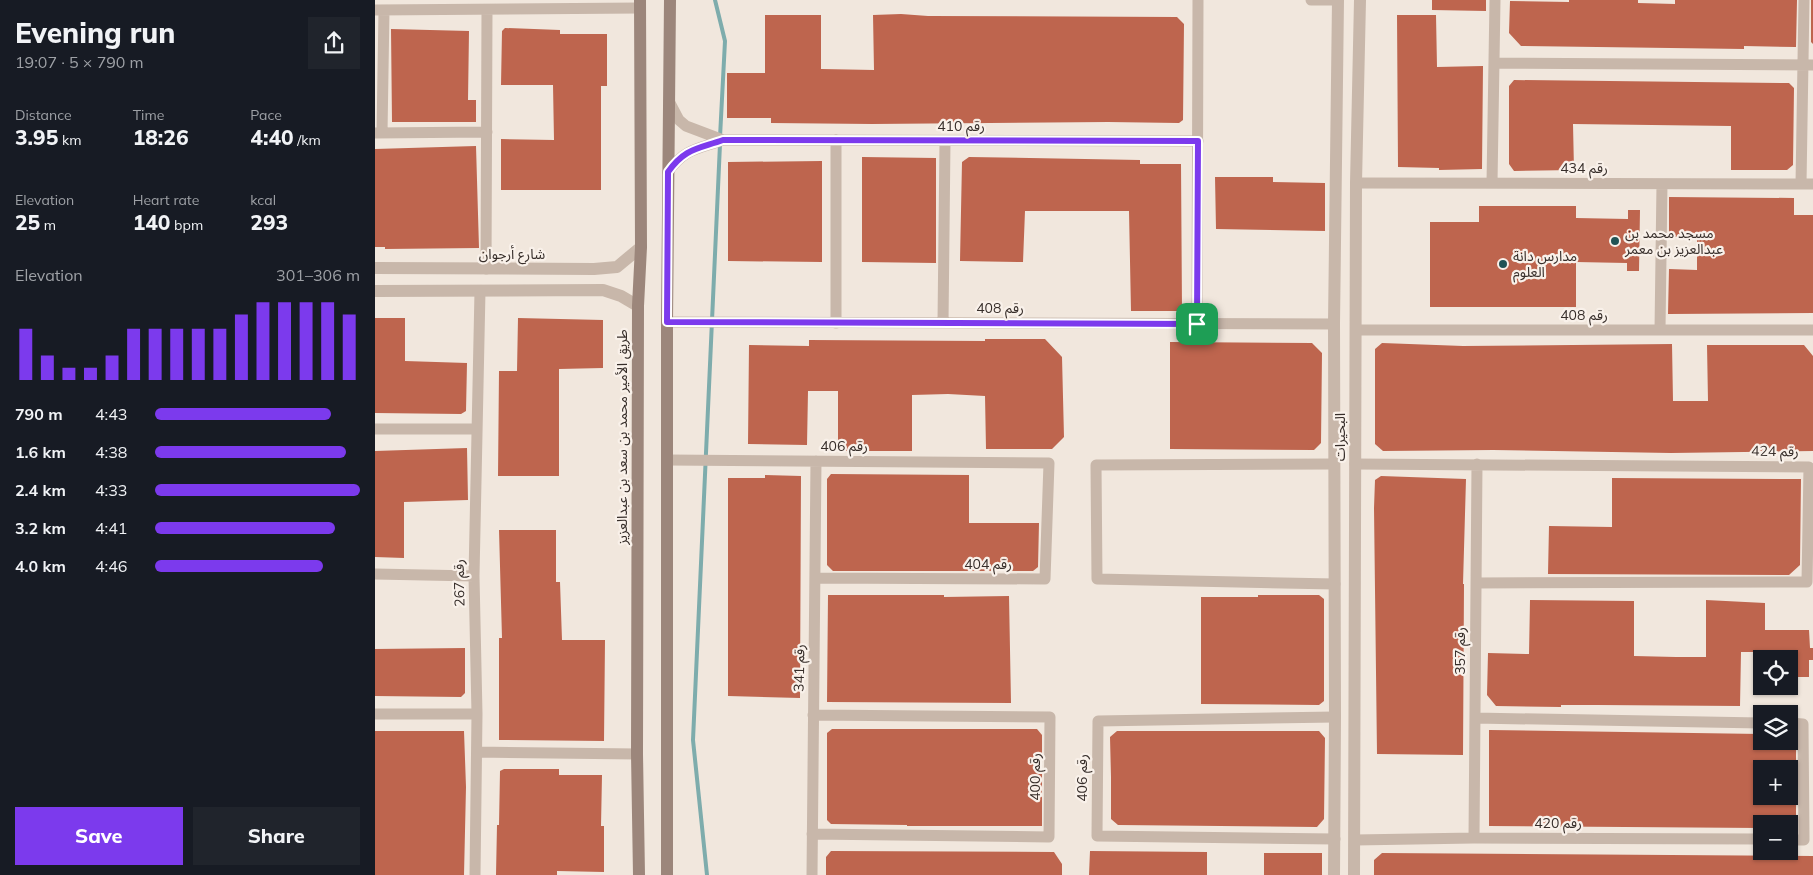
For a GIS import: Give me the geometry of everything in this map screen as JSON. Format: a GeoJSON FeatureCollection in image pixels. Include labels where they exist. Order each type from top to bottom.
{"type":"FeatureCollection","features":[{"type":"Feature","properties":{"kind":"main road"},"geometry":{"type":"LineString","coordinates":[[667,875],[667,322],[670,0]]}},
{"type":"Feature","properties":{"kind":"main road","name":"طريق الأمير محمد بن سعد بن عبدالعزيز"},"geometry":{"type":"LineString","coordinates":[[639,875],[637,754],[638,306],[641,247],[640,4]]}},
{"type":"Feature","properties":{"kind":"street"},"geometry":{"type":"LineString","coordinates":[[1197,324],[1198,0]]}},
{"type":"Feature","properties":{"kind":"street"},"geometry":{"type":"LineString","coordinates":[[1311,0],[1338,0]]}},
{"type":"Feature","properties":{"kind":"street","name":"البحيرات"},"geometry":{"type":"LineString","coordinates":[[1334,875],[1335,584],[1333,464],[1338,0]]}},
{"type":"Feature","properties":{"kind":"street","name":"البحيرات"},"geometry":{"type":"LineString","coordinates":[[1355,875],[1356,181],[1360,0]]}},
{"type":"Feature","properties":{"kind":"street"},"geometry":{"type":"LineString","coordinates":[[1493,183],[1495,0]]}},
{"type":"Feature","properties":{"kind":"street"},"geometry":{"type":"LineString","coordinates":[[1801,184],[1808,65],[1804,0]]}},
{"type":"Feature","properties":{"kind":"street"},"geometry":{"type":"LineString","coordinates":[[487,132],[378,133],[379,10],[487,10],[640,4]]}},
{"type":"Feature","properties":{"kind":"street"},"geometry":{"type":"LineString","coordinates":[[486,269],[487,10]]}},
{"type":"Feature","properties":{"kind":"street"},"geometry":{"type":"LineString","coordinates":[[1495,63],[1808,65]]}},
{"type":"Feature","properties":{"kind":"street"},"geometry":{"type":"LineString","coordinates":[[669,100],[679,120],[686,126],[723,140]]}},
{"type":"Feature","properties":{"kind":"street"},"geometry":{"type":"LineString","coordinates":[[668,172],[675,161],[690,150],[723,140]]}},
{"type":"Feature","properties":{"kind":"street","name":"رقم 410"},"geometry":{"type":"LineString","coordinates":[[723,140],[1198,141]]}},
{"type":"Feature","properties":{"kind":"street"},"geometry":{"type":"LineString","coordinates":[[836,140],[836,322]]}},
{"type":"Feature","properties":{"kind":"street"},"geometry":{"type":"LineString","coordinates":[[943,323],[945,141]]}},
{"type":"Feature","properties":{"kind":"street"},"geometry":{"type":"LineString","coordinates":[[1335,178],[1356,181]]}},
{"type":"Feature","properties":{"kind":"street","name":"رقم 434"},"geometry":{"type":"LineString","coordinates":[[1356,181],[1813,184]]}},
{"type":"Feature","properties":{"kind":"street"},"geometry":{"type":"LineString","coordinates":[[1660,330],[1662,184]]}},
{"type":"Feature","properties":{"kind":"street","name":"شارع أرجوان"},"geometry":{"type":"LineString","coordinates":[[375,268],[594,269],[617,267],[641,247]]}},
{"type":"Feature","properties":{"kind":"street"},"geometry":{"type":"LineString","coordinates":[[593,290],[594,269]]}},
{"type":"Feature","properties":{"kind":"street"},"geometry":{"type":"LineString","coordinates":[[375,291],[603,290],[621,296],[638,306]]}},
{"type":"Feature","properties":{"kind":"street","name":"رقم 267"},"geometry":{"type":"LineString","coordinates":[[475,875],[477,714],[473,576],[480,291]]}},
{"type":"Feature","properties":{"kind":"street","name":"رقم 408"},"geometry":{"type":"LineString","coordinates":[[667,322],[1334,324]]}},
{"type":"Feature","properties":{"kind":"street","name":"رقم 408"},"geometry":{"type":"LineString","coordinates":[[1356,330],[1813,330]]}},
{"type":"Feature","properties":{"kind":"street"},"geometry":{"type":"LineString","coordinates":[[375,429],[476,428]]}},
{"type":"Feature","properties":{"kind":"street","name":"رقم 406"},"geometry":{"type":"LineString","coordinates":[[668,460],[1049,463]]}},
{"type":"Feature","properties":{"kind":"street","name":"رقم 341"},"geometry":{"type":"LineString","coordinates":[[812,875],[816,461]]}},
{"type":"Feature","properties":{"kind":"street","name":"رقم 404"},"geometry":{"type":"LineString","coordinates":[[815,578],[1045,579],[1049,463]]}},
{"type":"Feature","properties":{"kind":"street"},"geometry":{"type":"LineString","coordinates":[[1333,464],[1096,465],[1097,579],[1335,584]]}},
{"type":"Feature","properties":{"kind":"street","name":"رقم 424"},"geometry":{"type":"LineString","coordinates":[[1355,464],[1809,467],[1807,582],[1476,583]]}},
{"type":"Feature","properties":{"kind":"street","name":"رقم 357"},"geometry":{"type":"LineString","coordinates":[[1474,838],[1477,464]]}},
{"type":"Feature","properties":{"kind":"street"},"geometry":{"type":"LineString","coordinates":[[375,574],[473,576]]}},
{"type":"Feature","properties":{"kind":"street"},"geometry":{"type":"LineString","coordinates":[[375,714],[477,714]]}},
{"type":"Feature","properties":{"kind":"street","name":"رقم 400"},"geometry":{"type":"LineString","coordinates":[[812,834],[1049,838],[1050,717],[813,715]]}},
{"type":"Feature","properties":{"kind":"street","name":"رقم 406"},"geometry":{"type":"LineString","coordinates":[[1335,717],[1097,721],[1097,836],[1335,839]]}},
{"type":"Feature","properties":{"kind":"street"},"geometry":{"type":"LineString","coordinates":[[1475,718],[1753,723]]}},
{"type":"Feature","properties":{"kind":"street"},"geometry":{"type":"LineString","coordinates":[[1798,724],[1803,724],[1804,840],[1798,840]]}},
{"type":"Feature","properties":{"kind":"street"},"geometry":{"type":"LineString","coordinates":[[477,752],[637,754]]}},
{"type":"Feature","properties":{"kind":"street","name":"رقم 420"},"geometry":{"type":"LineString","coordinates":[[1355,840],[1474,838],[1753,839]]}},
{"type":"Feature","properties":{"kind":"building"},"geometry":{"type":"Polygon","coordinates":[[[1432,0],[1486,0],[1486,11],[1432,10],[1432,0]]]}},
{"type":"Feature","properties":{"kind":"building"},"geometry":{"type":"Polygon","coordinates":[[[1569,0],[1638,0],[1638,3],[1675,4],[1675,0],[1797,0],[1796,47],[1744,46],[1744,49],[1521,46],[1509,33],[1510,1],[1569,2],[1569,0]]]}},
{"type":"Feature","properties":{"kind":"building"},"geometry":{"type":"Polygon","coordinates":[[[1811,0],[1813,0],[1813,44],[1811,42],[1811,0]]]}},
{"type":"Feature","properties":{"kind":"building"},"geometry":{"type":"Polygon","coordinates":[[[901,14],[928,16],[1177,17],[1184,24],[1183,120],[1179,123],[872,124],[771,123],[771,118],[727,118],[727,73],[765,73],[765,15],[821,15],[821,69],[874,70],[873,15],[901,14]]]}},
{"type":"Feature","properties":{"kind":"building"},"geometry":{"type":"Polygon","coordinates":[[[1397,15],[1436,15],[1437,67],[1483,66],[1482,169],[1439,170],[1439,168],[1398,167],[1397,15]]]}},
{"type":"Feature","properties":{"kind":"building"},"geometry":{"type":"Polygon","coordinates":[[[505,28],[560,30],[560,34],[607,34],[607,86],[601,86],[601,190],[501,190],[501,139],[554,140],[553,85],[501,85],[502,31],[505,28]]]}},
{"type":"Feature","properties":{"kind":"building"},"geometry":{"type":"Polygon","coordinates":[[[391,29],[469,31],[468,100],[476,100],[476,122],[392,122],[391,29]]]}},
{"type":"Feature","properties":{"kind":"building"},"geometry":{"type":"Polygon","coordinates":[[[1514,80],[1789,83],[1794,88],[1793,165],[1787,170],[1731,170],[1731,126],[1573,124],[1574,170],[1514,171],[1509,164],[1509,86],[1514,80]]]}},
{"type":"Feature","properties":{"kind":"building"},"geometry":{"type":"Polygon","coordinates":[[[476,146],[479,248],[385,249],[385,247],[375,247],[375,149],[476,146]]]}},
{"type":"Feature","properties":{"kind":"building"},"geometry":{"type":"Polygon","coordinates":[[[862,157],[936,158],[936,263],[862,262],[862,157]]]}},
{"type":"Feature","properties":{"kind":"building"},"geometry":{"type":"Polygon","coordinates":[[[969,157],[1140,160],[1140,164],[1181,164],[1182,311],[1131,311],[1129,211],[1025,211],[1023,262],[960,261],[962,162],[969,157]]]}},
{"type":"Feature","properties":{"kind":"building"},"geometry":{"type":"Polygon","coordinates":[[[822,161],[822,262],[728,261],[728,162],[822,161]]]}},
{"type":"Feature","properties":{"kind":"building"},"geometry":{"type":"Polygon","coordinates":[[[1215,177],[1273,177],[1273,182],[1325,183],[1325,231],[1216,229],[1215,177]]]}},
{"type":"Feature","properties":{"kind":"building"},"geometry":{"type":"Polygon","coordinates":[[[1669,197],[1794,198],[1794,215],[1813,215],[1813,313],[1668,314],[1669,269],[1697,270],[1697,237],[1669,237],[1669,197]]]}},
{"type":"Feature","properties":{"kind":"building","name":"مدارس دانة العلوم"},"geometry":{"type":"Polygon","coordinates":[[[1479,206],[1576,206],[1576,218],[1628,219],[1628,210],[1640,210],[1639,271],[1627,271],[1627,263],[1576,262],[1576,307],[1430,307],[1430,222],[1479,222],[1479,206]]]}},
{"type":"Feature","properties":{"kind":"building"},"geometry":{"type":"Polygon","coordinates":[[[375,318],[405,318],[405,361],[467,363],[466,411],[461,414],[375,413],[375,318]]]}},
{"type":"Feature","properties":{"kind":"building"},"geometry":{"type":"Polygon","coordinates":[[[518,318],[603,320],[603,368],[559,369],[559,476],[498,476],[499,371],[517,371],[518,318]]]}},
{"type":"Feature","properties":{"kind":"building"},"geometry":{"type":"Polygon","coordinates":[[[985,339],[1045,339],[1062,357],[1064,437],[1052,449],[986,449],[985,396],[948,394],[912,395],[912,451],[838,451],[838,391],[808,391],[807,445],[748,444],[749,345],[809,346],[809,340],[985,341],[985,339]]]}},
{"type":"Feature","properties":{"kind":"building"},"geometry":{"type":"Polygon","coordinates":[[[1170,342],[1312,343],[1322,353],[1321,443],[1314,450],[1170,449],[1170,342]]]}},
{"type":"Feature","properties":{"kind":"building"},"geometry":{"type":"Polygon","coordinates":[[[1382,343],[1463,346],[1672,344],[1673,401],[1708,401],[1707,345],[1804,345],[1813,356],[1813,451],[1671,453],[1493,450],[1383,451],[1375,444],[1375,349],[1382,343]]]}},
{"type":"Feature","properties":{"kind":"building"},"geometry":{"type":"Polygon","coordinates":[[[467,448],[468,500],[404,502],[404,558],[375,557],[375,451],[467,448]]]}},
{"type":"Feature","properties":{"kind":"building"},"geometry":{"type":"Polygon","coordinates":[[[831,474],[969,475],[969,523],[1039,523],[1038,567],[1033,571],[833,571],[827,565],[827,479],[831,474]]]}},
{"type":"Feature","properties":{"kind":"building"},"geometry":{"type":"Polygon","coordinates":[[[765,475],[801,476],[800,698],[728,696],[728,478],[765,478],[765,475]]]}},
{"type":"Feature","properties":{"kind":"building"},"geometry":{"type":"Polygon","coordinates":[[[1381,476],[1466,479],[1463,584],[1463,755],[1377,754],[1374,508],[1375,480],[1381,476]]]}},
{"type":"Feature","properties":{"kind":"building"},"geometry":{"type":"Polygon","coordinates":[[[1612,478],[1801,479],[1800,565],[1789,575],[1548,574],[1549,526],[1612,527],[1612,478]]]}},
{"type":"Feature","properties":{"kind":"building"},"geometry":{"type":"Polygon","coordinates":[[[499,530],[556,530],[556,582],[560,582],[562,640],[605,640],[604,741],[499,740],[499,638],[502,638],[499,530]]]}},
{"type":"Feature","properties":{"kind":"building"},"geometry":{"type":"Polygon","coordinates":[[[828,595],[1009,596],[1011,703],[827,702],[828,595]]]}},
{"type":"Feature","properties":{"kind":"building"},"geometry":{"type":"Polygon","coordinates":[[[1258,595],[1319,595],[1324,599],[1324,701],[1319,705],[1201,704],[1201,597],[1258,597],[1258,595]]]}},
{"type":"Feature","properties":{"kind":"building"},"geometry":{"type":"Polygon","coordinates":[[[1530,600],[1634,601],[1634,656],[1706,657],[1706,600],[1765,603],[1765,630],[1809,630],[1810,648],[1813,648],[1813,660],[1809,660],[1809,677],[1798,677],[1798,650],[1753,650],[1753,652],[1741,652],[1740,706],[1496,706],[1487,695],[1488,653],[1529,654],[1530,600]]]}},
{"type":"Feature","properties":{"kind":"building"},"geometry":{"type":"Polygon","coordinates":[[[465,648],[465,693],[461,697],[375,696],[375,649],[465,648]]]}},
{"type":"Feature","properties":{"kind":"building"},"geometry":{"type":"Polygon","coordinates":[[[832,729],[1037,729],[1042,735],[1042,826],[831,824],[827,820],[827,733],[832,729]]]}},
{"type":"Feature","properties":{"kind":"building"},"geometry":{"type":"Polygon","coordinates":[[[1489,730],[1753,734],[1753,750],[1796,750],[1796,760],[1753,760],[1753,805],[1796,805],[1796,815],[1753,815],[1753,828],[1489,826],[1489,730]]]}},
{"type":"Feature","properties":{"kind":"building"},"geometry":{"type":"Polygon","coordinates":[[[375,731],[464,731],[466,787],[464,875],[375,875],[375,731]]]}},
{"type":"Feature","properties":{"kind":"building"},"geometry":{"type":"Polygon","coordinates":[[[1117,731],[1319,731],[1325,738],[1324,819],[1317,827],[1118,825],[1111,819],[1110,737],[1117,731]]]}},
{"type":"Feature","properties":{"kind":"building"},"geometry":{"type":"Polygon","coordinates":[[[504,769],[559,769],[559,775],[602,775],[601,826],[604,826],[604,872],[557,871],[557,875],[496,875],[500,771],[504,769]]]}},
{"type":"Feature","properties":{"kind":"building"},"geometry":{"type":"Polygon","coordinates":[[[831,851],[1054,852],[1062,864],[1062,875],[826,875],[826,857],[831,851]]]}},
{"type":"Feature","properties":{"kind":"building"},"geometry":{"type":"Polygon","coordinates":[[[1090,851],[1207,852],[1207,875],[1089,875],[1090,851]]]}},
{"type":"Feature","properties":{"kind":"building"},"geometry":{"type":"Polygon","coordinates":[[[1264,853],[1322,853],[1322,875],[1264,875],[1264,853]]]}},
{"type":"Feature","properties":{"kind":"building"},"geometry":{"type":"Polygon","coordinates":[[[1382,853],[1753,856],[1753,860],[1798,860],[1798,856],[1813,856],[1813,875],[1374,875],[1374,860],[1382,853]]]}},
{"type":"Feature","properties":{"kind":"waterway"},"geometry":{"type":"LineString","coordinates":[[715,0],[725,41],[720,137]]}},
{"type":"Feature","properties":{"kind":"waterway"},"geometry":{"type":"LineString","coordinates":[[707,875],[693,740],[720,144]]}},
{"type":"Feature","properties":{"kind":"place","name":"مسجد محمد بن عبدالعزيز بن معمر"},"geometry":{"type":"Point","coordinates":[1615,241]}},
{"type":"Feature","properties":{"kind":"place","name":"مدارس دانة العلوم"},"geometry":{"type":"Point","coordinates":[1503,264]}},
{"type":"Feature","properties":{"kind":"route"},"geometry":{"type":"LineString","coordinates":[[723,140],[1198,141],[1197,324],[667,322],[668,172],[675,161],[690,150],[723,140]]}}]}
